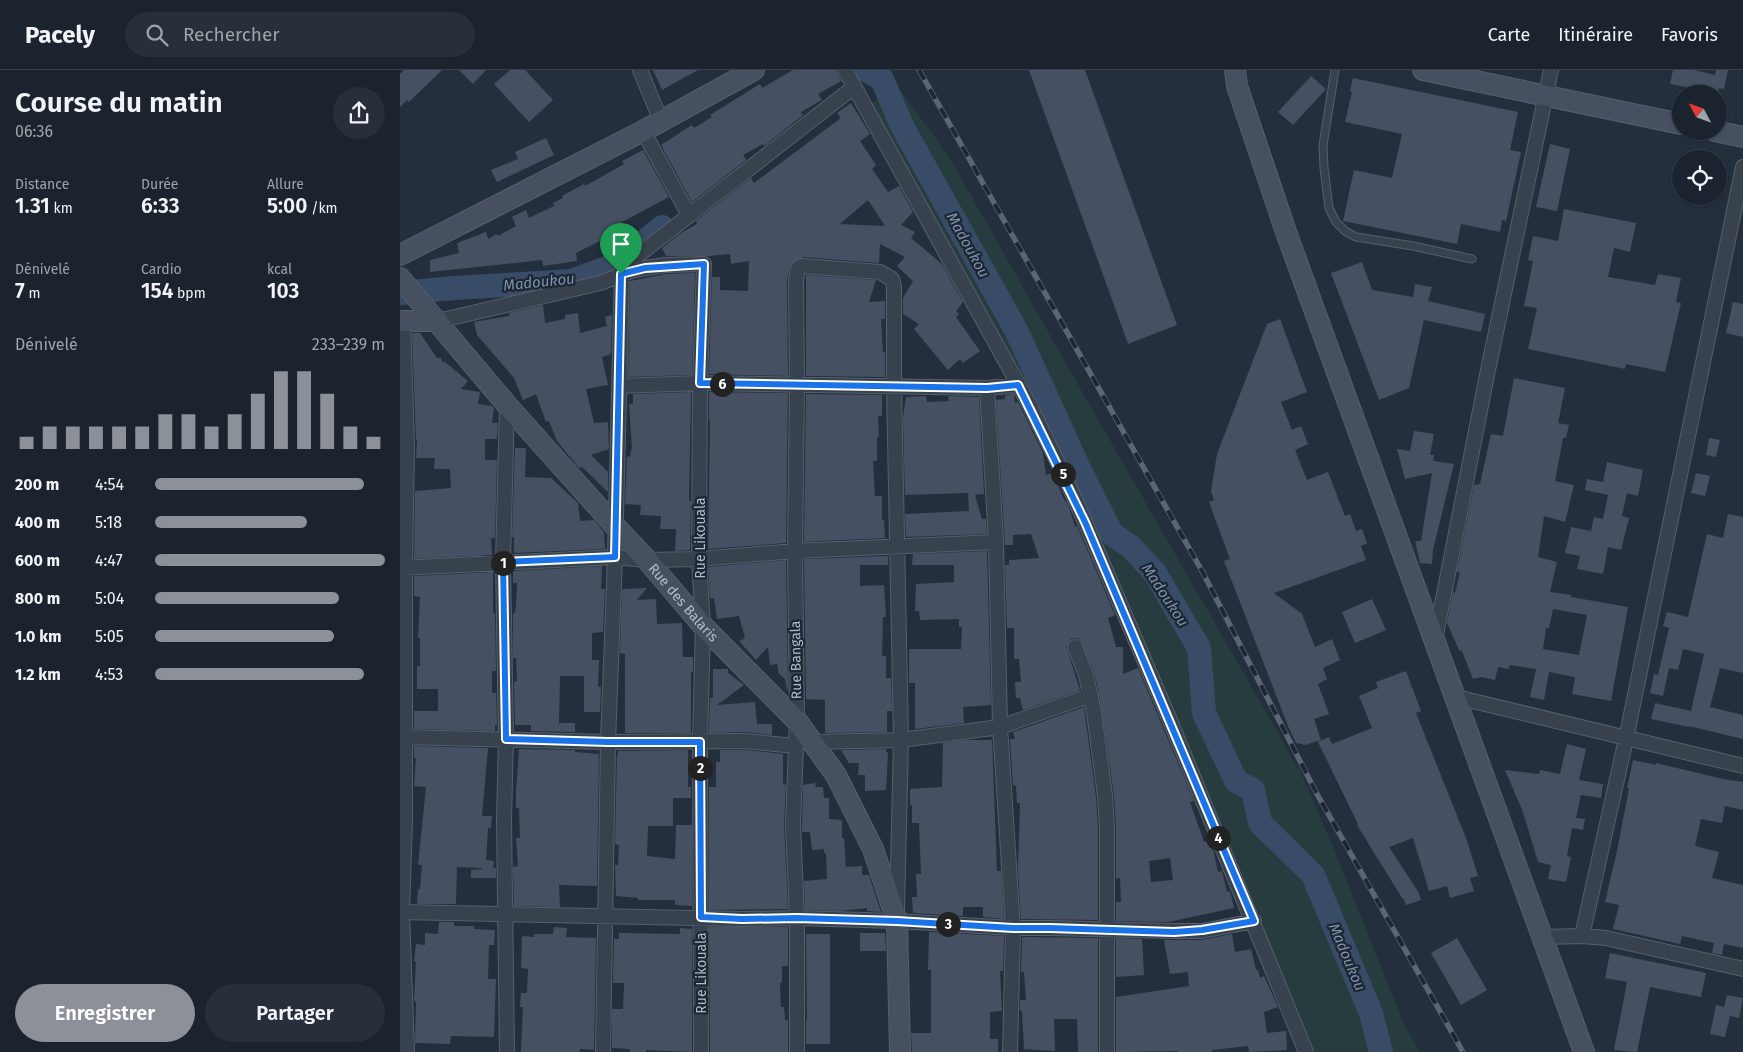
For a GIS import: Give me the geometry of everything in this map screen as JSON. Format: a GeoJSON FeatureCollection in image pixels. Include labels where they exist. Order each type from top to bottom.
{"type":"FeatureCollection","features":[{"type":"Feature","properties":{"kind":"main road"},"geometry":{"type":"LineString","coordinates":[[400,255],[643,131],[754,70]]}},
{"type":"Feature","properties":{"kind":"main road"},"geometry":{"type":"LineString","coordinates":[[1423,70],[1672,122]]}},
{"type":"Feature","properties":{"kind":"main road"},"geometry":{"type":"LineString","coordinates":[[1232,75],[1286,232],[1584,1052]]}},
{"type":"Feature","properties":{"kind":"main road"},"geometry":{"type":"LineString","coordinates":[[1728,134],[1743,137]]}},
{"type":"Feature","properties":{"kind":"main road","name":"Rue des Balaris"},"geometry":{"type":"LineString","coordinates":[[400,278],[507,405],[647,560],[703,626],[797,721],[804,744],[836,775],[873,850],[897,921],[900,1052]]}},
{"type":"Feature","properties":{"kind":"main road"},"geometry":{"type":"LineString","coordinates":[[402,321],[433,316]]}},
{"type":"Feature","properties":{"kind":"street"},"geometry":{"type":"LineString","coordinates":[[640,70],[661,121]]}},
{"type":"Feature","properties":{"kind":"street"},"geometry":{"type":"LineString","coordinates":[[845,70],[1018,385],[1085,522],[1254,921],[1306,1052]]}},
{"type":"Feature","properties":{"kind":"street"},"geometry":{"type":"LineString","coordinates":[[1434,641],[1551,70]]}},
{"type":"Feature","properties":{"kind":"street"},"geometry":{"type":"LineString","coordinates":[[603,1052],[608,742],[615,557],[622,270],[628,263],[854,87]]}},
{"type":"Feature","properties":{"kind":"street"},"geometry":{"type":"LineString","coordinates":[[643,131],[689,215]]}},
{"type":"Feature","properties":{"kind":"street"},"geometry":{"type":"LineString","coordinates":[[1582,936],[1626,739],[1743,167]]}},
{"type":"Feature","properties":{"kind":"street","name":"Rue Likouala"},"geometry":{"type":"LineString","coordinates":[[621,274],[645,268],[704,264],[700,383],[699,559],[703,626],[700,742],[701,1052]]}},
{"type":"Feature","properties":{"kind":"street","name":"Rue Bangala"},"geometry":{"type":"LineString","coordinates":[[797,721],[795,551],[796,279],[798,268],[808,266],[880,272],[892,279],[894,286],[894,387]]}},
{"type":"Feature","properties":{"kind":"street"},"geometry":{"type":"LineString","coordinates":[[433,316],[600,283],[621,274]]}},
{"type":"Feature","properties":{"kind":"street"},"geometry":{"type":"LineString","coordinates":[[402,321],[407,446],[402,567],[403,737],[406,819],[401,912],[407,1052]]}},
{"type":"Feature","properties":{"kind":"street"},"geometry":{"type":"LineString","coordinates":[[620,386],[700,383],[987,388],[1018,385]]}},
{"type":"Feature","properties":{"kind":"street"},"geometry":{"type":"LineString","coordinates":[[894,387],[901,740],[897,921]]}},
{"type":"Feature","properties":{"kind":"street"},"geometry":{"type":"LineString","coordinates":[[987,388],[996,542],[1000,727],[1013,928],[1010,1052]]}},
{"type":"Feature","properties":{"kind":"street"},"geometry":{"type":"LineString","coordinates":[[507,405],[503,562],[506,739],[504,820],[507,1052]]}},
{"type":"Feature","properties":{"kind":"street"},"geometry":{"type":"LineString","coordinates":[[402,567],[615,557],[647,560],[699,559],[795,551],[996,542]]}},
{"type":"Feature","properties":{"kind":"street"},"geometry":{"type":"LineString","coordinates":[[1075,647],[1086,675],[1091,695],[1105,796],[1108,930],[1106,1052]]}},
{"type":"Feature","properties":{"kind":"street"},"geometry":{"type":"LineString","coordinates":[[403,737],[608,742],[745,741],[804,744],[901,740],[1000,727],[1091,695]]}},
{"type":"Feature","properties":{"kind":"street"},"geometry":{"type":"LineString","coordinates":[[1456,697],[1743,766]]}},
{"type":"Feature","properties":{"kind":"street"},"geometry":{"type":"LineString","coordinates":[[797,1052],[797,918],[793,824],[804,744]]}},
{"type":"Feature","properties":{"kind":"street"},"geometry":{"type":"LineString","coordinates":[[401,912],[742,919],[797,918],[897,921],[1013,928],[1174,932],[1202,930],[1254,921]]}},
{"type":"Feature","properties":{"kind":"street"},"geometry":{"type":"LineString","coordinates":[[1543,937],[1582,936],[1606,938],[1743,969]]}},
{"type":"Feature","properties":{"kind":"lane"},"geometry":{"type":"LineString","coordinates":[[1335,70],[1323,146],[1329,208],[1336,222],[1345,231],[1356,237],[1412,246],[1472,259]]}},
{"type":"Feature","properties":{"kind":"green space"},"geometry":{"type":"Polygon","coordinates":[[[901,91],[948,155],[1301,773],[1331,842],[1403,1022],[1420,1052],[1306,1052],[1112,584],[870,103],[901,91]]]}},
{"type":"Feature","properties":{"kind":"building"},"geometry":{"type":"Polygon","coordinates":[[[404,70],[442,70],[409,102],[407,100],[400,107],[400,74],[404,70]]]}},
{"type":"Feature","properties":{"kind":"building"},"geometry":{"type":"Polygon","coordinates":[[[459,70],[486,70],[473,84],[459,70]]]}},
{"type":"Feature","properties":{"kind":"building"},"geometry":{"type":"Polygon","coordinates":[[[510,70],[525,70],[553,100],[529,122],[494,84],[510,70]]]}},
{"type":"Feature","properties":{"kind":"building"},"geometry":{"type":"Polygon","coordinates":[[[653,70],[698,70],[662,90],[653,70]]]}},
{"type":"Feature","properties":{"kind":"building"},"geometry":{"type":"Polygon","coordinates":[[[793,70],[836,70],[841,81],[818,94],[822,100],[801,112],[803,115],[764,146],[763,144],[743,155],[746,160],[692,202],[661,145],[692,125],[694,128],[712,117],[710,115],[760,84],[762,88],[793,70]]]}},
{"type":"Feature","properties":{"kind":"building"},"geometry":{"type":"Polygon","coordinates":[[[1029,70],[1085,70],[1177,325],[1128,344],[1029,70]]]}},
{"type":"Feature","properties":{"kind":"building"},"geometry":{"type":"Polygon","coordinates":[[[1673,70],[1694,70],[1715,75],[1716,70],[1728,70],[1725,85],[1670,84],[1673,70]]]}},
{"type":"Feature","properties":{"kind":"building"},"geometry":{"type":"Polygon","coordinates":[[[1311,76],[1326,89],[1293,125],[1278,112],[1311,76]]]}},
{"type":"Feature","properties":{"kind":"building"},"geometry":{"type":"Polygon","coordinates":[[[1353,78],[1518,112],[1510,150],[1521,152],[1506,221],[1502,220],[1500,232],[1461,224],[1457,244],[1343,221],[1354,170],[1392,178],[1402,134],[1345,122],[1352,92],[1350,91],[1353,78]]]}},
{"type":"Feature","properties":{"kind":"building"},"geometry":{"type":"Polygon","coordinates":[[[851,103],[870,134],[860,141],[876,165],[872,169],[888,192],[899,186],[913,212],[901,225],[915,232],[911,238],[942,264],[963,302],[956,311],[959,314],[956,317],[980,351],[963,363],[960,359],[948,370],[914,329],[919,324],[903,314],[903,298],[913,281],[897,266],[905,257],[880,244],[879,263],[803,257],[791,263],[787,279],[788,376],[709,374],[712,277],[720,277],[720,290],[748,291],[749,261],[731,264],[730,254],[666,256],[662,248],[681,233],[697,224],[696,221],[751,178],[754,183],[841,118],[837,113],[851,103]],[[868,200],[840,224],[885,226],[868,200]]]}},
{"type":"Feature","properties":{"kind":"building"},"geometry":{"type":"Polygon","coordinates":[[[546,138],[554,155],[497,182],[491,170],[518,159],[515,152],[546,138]]]}},
{"type":"Feature","properties":{"kind":"building"},"geometry":{"type":"Polygon","coordinates":[[[1550,144],[1570,149],[1557,211],[1536,207],[1550,144]]]}},
{"type":"Feature","properties":{"kind":"building"},"geometry":{"type":"Polygon","coordinates":[[[643,150],[669,197],[620,223],[621,225],[603,235],[604,239],[576,253],[577,261],[543,266],[542,260],[430,272],[430,260],[459,253],[457,243],[486,232],[488,239],[497,234],[498,236],[516,226],[512,217],[526,210],[529,218],[554,206],[553,203],[563,198],[562,196],[584,184],[585,186],[624,164],[622,161],[643,150]]]}},
{"type":"Feature","properties":{"kind":"building"},"geometry":{"type":"Polygon","coordinates":[[[1564,209],[1636,223],[1630,252],[1614,248],[1608,277],[1655,285],[1658,274],[1681,278],[1676,302],[1681,303],[1665,372],[1626,364],[1625,369],[1528,349],[1537,308],[1524,306],[1533,261],[1528,260],[1533,236],[1558,241],[1564,209]]]}},
{"type":"Feature","properties":{"kind":"building"},"geometry":{"type":"Polygon","coordinates":[[[1362,262],[1372,290],[1413,297],[1415,284],[1432,287],[1428,301],[1485,314],[1481,332],[1424,320],[1409,388],[1379,400],[1331,273],[1362,262]]]}},
{"type":"Feature","properties":{"kind":"building"},"geometry":{"type":"Polygon","coordinates":[[[695,273],[692,375],[628,377],[630,281],[666,274],[695,273]]]}},
{"type":"Feature","properties":{"kind":"building"},"geometry":{"type":"Polygon","coordinates":[[[806,275],[876,280],[869,302],[885,301],[885,319],[881,319],[883,352],[885,352],[885,377],[806,376],[806,275]]]}},
{"type":"Feature","properties":{"kind":"building"},"geometry":{"type":"Polygon","coordinates":[[[1733,302],[1743,304],[1743,337],[1726,333],[1733,302]]]}},
{"type":"Feature","properties":{"kind":"building"},"geometry":{"type":"Polygon","coordinates":[[[543,305],[545,323],[565,319],[565,315],[578,313],[580,333],[607,326],[605,317],[612,315],[611,354],[602,357],[608,385],[586,389],[594,423],[608,422],[609,449],[591,455],[608,472],[608,492],[582,467],[579,468],[557,441],[549,421],[546,422],[536,394],[523,400],[514,378],[477,335],[474,322],[509,316],[509,313],[543,305]]]}},
{"type":"Feature","properties":{"kind":"building"},"geometry":{"type":"Polygon","coordinates":[[[1280,319],[1307,392],[1281,402],[1292,430],[1301,426],[1308,444],[1295,450],[1307,480],[1328,472],[1345,516],[1350,514],[1356,531],[1362,529],[1367,543],[1361,546],[1366,560],[1274,593],[1302,614],[1315,647],[1332,639],[1340,660],[1323,668],[1327,679],[1318,684],[1329,714],[1314,719],[1321,740],[1305,745],[1296,743],[1288,726],[1224,561],[1230,559],[1209,502],[1214,500],[1211,491],[1217,454],[1267,324],[1280,319]]]}},
{"type":"Feature","properties":{"kind":"building"},"geometry":{"type":"Polygon","coordinates":[[[412,333],[420,333],[437,358],[441,358],[442,362],[445,362],[468,381],[461,389],[480,392],[478,404],[494,408],[492,423],[498,423],[497,439],[485,439],[485,460],[497,460],[495,538],[491,538],[492,555],[414,559],[415,491],[451,488],[450,469],[434,469],[435,458],[416,458],[417,440],[412,333]]]}},
{"type":"Feature","properties":{"kind":"building"},"geometry":{"type":"Polygon","coordinates":[[[1514,378],[1565,388],[1558,423],[1569,425],[1566,438],[1563,438],[1555,481],[1574,485],[1565,522],[1544,516],[1538,557],[1557,562],[1550,592],[1628,607],[1611,701],[1572,694],[1575,677],[1549,672],[1544,700],[1530,697],[1536,669],[1510,665],[1508,669],[1498,667],[1495,680],[1481,677],[1473,679],[1462,651],[1459,650],[1447,623],[1453,592],[1455,593],[1460,572],[1457,572],[1474,485],[1480,484],[1491,434],[1503,436],[1514,378]],[[1553,609],[1549,628],[1546,628],[1543,649],[1579,655],[1587,615],[1553,609]]]}},
{"type":"Feature","properties":{"kind":"building"},"geometry":{"type":"Polygon","coordinates":[[[691,392],[690,550],[675,551],[676,529],[660,529],[661,516],[640,515],[641,505],[625,504],[627,456],[630,457],[632,449],[629,404],[633,404],[633,394],[691,392]]]}},
{"type":"Feature","properties":{"kind":"building"},"geometry":{"type":"Polygon","coordinates":[[[709,392],[788,393],[786,543],[708,549],[709,392]]]}},
{"type":"Feature","properties":{"kind":"building"},"geometry":{"type":"Polygon","coordinates":[[[806,394],[882,395],[882,416],[878,416],[877,461],[873,461],[875,496],[882,496],[882,520],[884,520],[885,538],[804,542],[806,394]]]}},
{"type":"Feature","properties":{"kind":"building"},"geometry":{"type":"Polygon","coordinates":[[[1014,394],[1015,403],[1018,402],[1043,453],[1046,475],[1053,473],[1069,507],[1075,527],[1077,526],[1115,615],[1108,618],[1116,647],[1123,647],[1123,674],[1138,668],[1194,801],[1190,802],[1204,842],[1210,841],[1218,872],[1222,871],[1227,892],[1230,891],[1234,908],[1168,922],[1116,921],[1116,902],[1121,902],[1120,878],[1116,879],[1114,795],[1099,693],[1094,672],[1081,641],[1076,638],[1071,639],[1066,646],[1080,690],[1023,710],[1020,698],[1016,698],[1015,682],[1021,682],[1019,659],[1014,659],[1014,628],[1007,628],[1005,565],[1009,565],[1009,560],[1039,558],[1031,534],[1013,535],[1013,545],[1005,545],[996,400],[1005,399],[1005,395],[1014,394]],[[1170,858],[1149,861],[1151,882],[1173,880],[1170,858]]]}},
{"type":"Feature","properties":{"kind":"building"},"geometry":{"type":"Polygon","coordinates":[[[926,396],[927,402],[949,401],[948,396],[979,397],[984,494],[975,495],[982,519],[986,519],[987,534],[906,537],[905,514],[969,511],[968,493],[905,495],[903,418],[906,397],[926,396]]]}},
{"type":"Feature","properties":{"kind":"building"},"geometry":{"type":"Polygon","coordinates":[[[1414,431],[1434,434],[1430,455],[1434,455],[1433,461],[1454,464],[1433,550],[1432,564],[1420,563],[1415,541],[1421,541],[1432,473],[1405,479],[1397,449],[1410,451],[1414,431]]]}},
{"type":"Feature","properties":{"kind":"building"},"geometry":{"type":"Polygon","coordinates":[[[1709,438],[1720,440],[1716,457],[1706,455],[1709,438]]]}},
{"type":"Feature","properties":{"kind":"building"},"geometry":{"type":"Polygon","coordinates":[[[515,448],[526,448],[525,477],[551,478],[578,503],[580,521],[594,520],[604,532],[605,549],[514,553],[514,537],[512,537],[515,448]]]}},
{"type":"Feature","properties":{"kind":"building"},"geometry":{"type":"Polygon","coordinates":[[[1607,462],[1643,470],[1638,496],[1627,493],[1622,516],[1629,518],[1621,550],[1608,547],[1603,574],[1577,569],[1580,556],[1565,553],[1571,527],[1591,531],[1594,517],[1603,519],[1608,495],[1585,490],[1587,479],[1603,482],[1607,462]]]}},
{"type":"Feature","properties":{"kind":"building"},"geometry":{"type":"Polygon","coordinates":[[[1696,473],[1710,476],[1705,496],[1691,493],[1696,473]]]}},
{"type":"Feature","properties":{"kind":"building"},"geometry":{"type":"Polygon","coordinates":[[[1728,514],[1743,517],[1743,673],[1720,668],[1710,707],[1743,715],[1743,739],[1651,719],[1655,703],[1691,711],[1704,654],[1683,649],[1678,670],[1669,668],[1663,696],[1650,693],[1654,674],[1658,675],[1669,628],[1663,626],[1667,612],[1688,617],[1707,534],[1723,538],[1728,514]]]}},
{"type":"Feature","properties":{"kind":"building"},"geometry":{"type":"Polygon","coordinates":[[[987,551],[991,705],[963,707],[964,723],[915,729],[915,683],[909,683],[909,649],[961,649],[962,627],[959,627],[959,619],[920,620],[919,611],[915,611],[916,584],[954,582],[954,565],[912,565],[913,554],[987,551]]]}},
{"type":"Feature","properties":{"kind":"building"},"geometry":{"type":"Polygon","coordinates":[[[888,556],[888,565],[860,565],[860,586],[884,585],[886,617],[883,617],[882,656],[886,656],[886,678],[891,678],[892,711],[887,711],[887,732],[825,733],[825,700],[806,699],[804,559],[888,556]]]}},
{"type":"Feature","properties":{"kind":"building"},"geometry":{"type":"Polygon","coordinates":[[[786,560],[788,690],[785,679],[779,674],[777,664],[770,665],[768,647],[756,660],[739,641],[745,638],[739,616],[717,619],[714,598],[710,598],[708,567],[786,560]]]}},
{"type":"Feature","properties":{"kind":"building"},"geometry":{"type":"Polygon","coordinates":[[[602,566],[601,589],[605,589],[603,632],[592,633],[592,660],[599,660],[598,687],[601,687],[600,712],[584,712],[584,676],[560,676],[559,723],[575,723],[575,732],[531,731],[531,725],[515,725],[514,682],[517,681],[516,658],[513,658],[513,613],[515,613],[517,583],[513,583],[513,571],[602,566]]]}},
{"type":"Feature","properties":{"kind":"building"},"geometry":{"type":"Polygon","coordinates":[[[493,572],[496,671],[492,671],[492,693],[496,693],[497,725],[495,725],[495,731],[414,729],[414,711],[438,711],[438,689],[417,689],[417,666],[420,666],[420,638],[418,638],[420,597],[414,596],[414,576],[493,572]]]}},
{"type":"Feature","properties":{"kind":"building"},"geometry":{"type":"Polygon","coordinates":[[[647,588],[637,600],[656,599],[657,624],[682,623],[683,657],[693,657],[693,672],[691,672],[691,733],[625,733],[625,654],[620,653],[622,590],[647,588]]]}},
{"type":"Feature","properties":{"kind":"building"},"geometry":{"type":"Polygon","coordinates":[[[1372,599],[1386,630],[1355,643],[1342,612],[1372,599]]]}},
{"type":"Feature","properties":{"kind":"building"},"geometry":{"type":"Polygon","coordinates":[[[713,669],[728,669],[728,673],[744,685],[717,705],[755,702],[757,724],[772,724],[772,735],[745,732],[709,733],[710,698],[713,698],[713,669]]]}},
{"type":"Feature","properties":{"kind":"building"},"geometry":{"type":"Polygon","coordinates":[[[1406,671],[1421,711],[1416,713],[1466,838],[1478,876],[1470,878],[1474,891],[1450,898],[1447,886],[1429,891],[1413,838],[1389,847],[1419,893],[1421,900],[1406,905],[1357,825],[1318,742],[1329,737],[1332,744],[1372,728],[1359,696],[1378,688],[1376,682],[1406,671]]]}},
{"type":"Feature","properties":{"kind":"building"},"geometry":{"type":"Polygon","coordinates":[[[1084,707],[1096,797],[1098,920],[1021,919],[1018,870],[1020,803],[1017,803],[1016,786],[1013,785],[1010,739],[1015,739],[1013,732],[1084,707]]]}},
{"type":"Feature","properties":{"kind":"building"},"geometry":{"type":"Polygon","coordinates":[[[965,740],[992,740],[997,871],[1001,871],[1004,919],[983,917],[983,907],[963,907],[963,916],[913,913],[912,897],[917,897],[916,874],[921,874],[919,823],[912,823],[910,789],[942,787],[943,743],[965,740]]]}},
{"type":"Feature","properties":{"kind":"building"},"geometry":{"type":"Polygon","coordinates":[[[1567,744],[1586,749],[1579,780],[1603,784],[1601,798],[1581,795],[1576,818],[1585,819],[1583,830],[1572,828],[1567,856],[1571,857],[1566,882],[1548,879],[1551,865],[1538,862],[1523,812],[1505,770],[1539,774],[1540,770],[1560,774],[1567,744]]]}},
{"type":"Feature","properties":{"kind":"building"},"geometry":{"type":"Polygon","coordinates":[[[414,746],[488,748],[482,816],[492,816],[491,828],[488,828],[486,860],[494,861],[493,868],[496,868],[496,878],[471,878],[471,870],[482,868],[457,867],[456,904],[417,904],[422,865],[418,865],[426,787],[414,786],[416,758],[414,758],[414,746]]]}},
{"type":"Feature","properties":{"kind":"building"},"geometry":{"type":"Polygon","coordinates":[[[519,749],[575,750],[575,752],[599,754],[597,886],[559,885],[560,907],[514,906],[513,867],[518,866],[516,838],[520,838],[519,808],[516,808],[519,749]]]}},
{"type":"Feature","properties":{"kind":"building"},"geometry":{"type":"Polygon","coordinates":[[[886,749],[886,752],[888,752],[886,790],[865,791],[865,775],[858,775],[859,763],[849,763],[841,750],[886,749]]]}},
{"type":"Feature","properties":{"kind":"building"},"geometry":{"type":"Polygon","coordinates":[[[688,750],[688,787],[691,787],[691,798],[673,798],[673,826],[648,826],[647,856],[675,859],[676,825],[692,825],[692,906],[675,905],[675,900],[638,900],[638,898],[616,896],[615,865],[618,865],[619,845],[615,844],[618,751],[688,750]]]}},
{"type":"Feature","properties":{"kind":"building"},"geometry":{"type":"Polygon","coordinates":[[[720,750],[745,750],[783,754],[783,784],[786,785],[784,824],[788,909],[709,910],[709,787],[716,787],[716,762],[720,762],[720,750]]]}},
{"type":"Feature","properties":{"kind":"building"},"geometry":{"type":"Polygon","coordinates":[[[1633,760],[1656,765],[1656,763],[1743,782],[1743,810],[1725,806],[1722,823],[1701,819],[1695,846],[1719,852],[1712,878],[1743,885],[1743,948],[1724,944],[1722,955],[1712,953],[1714,943],[1682,936],[1680,944],[1613,929],[1619,905],[1605,902],[1617,851],[1633,760]]]}},
{"type":"Feature","properties":{"kind":"building"},"geometry":{"type":"Polygon","coordinates":[[[815,783],[816,787],[823,787],[824,798],[829,798],[829,819],[842,820],[842,838],[844,838],[846,867],[862,866],[862,875],[869,875],[881,912],[867,911],[867,908],[840,911],[805,910],[804,881],[827,879],[826,853],[824,853],[824,849],[812,850],[810,832],[802,832],[803,785],[815,783]]]}},
{"type":"Feature","properties":{"kind":"building"},"geometry":{"type":"Polygon","coordinates":[[[439,922],[454,922],[454,926],[474,926],[474,929],[495,930],[494,945],[489,945],[488,979],[496,979],[494,1037],[451,1036],[450,1044],[415,1043],[416,1002],[414,1000],[416,962],[414,961],[416,944],[425,945],[425,933],[438,934],[439,922]]]}},
{"type":"Feature","properties":{"kind":"building"},"geometry":{"type":"Polygon","coordinates":[[[554,927],[567,928],[566,937],[596,938],[594,1050],[580,1049],[579,1052],[521,1052],[523,1007],[520,1007],[521,993],[527,993],[528,969],[521,968],[522,936],[534,937],[534,934],[553,934],[554,927]]]}},
{"type":"Feature","properties":{"kind":"building"},"geometry":{"type":"Polygon","coordinates":[[[709,927],[788,927],[788,966],[782,966],[782,983],[780,983],[781,1007],[784,1007],[785,1020],[788,1020],[788,1052],[710,1052],[709,927]]]}},
{"type":"Feature","properties":{"kind":"building"},"geometry":{"type":"Polygon","coordinates":[[[680,928],[692,929],[692,1052],[646,1050],[646,1052],[630,1052],[630,1049],[612,1048],[612,1009],[623,1009],[624,987],[624,983],[613,983],[614,939],[619,939],[619,933],[680,934],[680,928]]]}},
{"type":"Feature","properties":{"kind":"building"},"geometry":{"type":"Polygon","coordinates":[[[929,932],[1004,936],[1003,971],[1000,971],[1002,1011],[990,1012],[990,1039],[998,1039],[998,1052],[912,1052],[911,1033],[931,1033],[931,970],[928,970],[929,932]]]}},
{"type":"Feature","properties":{"kind":"building"},"geometry":{"type":"Polygon","coordinates":[[[860,933],[885,933],[886,951],[860,951],[860,933]]]}},
{"type":"Feature","properties":{"kind":"building"},"geometry":{"type":"Polygon","coordinates":[[[806,934],[830,934],[830,1044],[806,1044],[806,934]]]}},
{"type":"Feature","properties":{"kind":"building"},"geometry":{"type":"Polygon","coordinates":[[[1232,934],[1235,952],[1251,949],[1256,970],[1258,970],[1260,978],[1264,976],[1278,1007],[1264,1012],[1267,1033],[1286,1031],[1287,1050],[1249,1052],[1248,1046],[1212,1050],[1212,1052],[1116,1052],[1116,997],[1189,986],[1188,972],[1170,974],[1164,940],[1202,940],[1232,934]]]}},
{"type":"Feature","properties":{"kind":"building"},"geometry":{"type":"Polygon","coordinates":[[[1022,937],[1098,938],[1098,1052],[1078,1052],[1077,1019],[1054,1019],[1055,1051],[1024,1049],[1022,1011],[1020,1011],[1020,1000],[1026,1000],[1024,972],[1021,972],[1022,937]]]}},
{"type":"Feature","properties":{"kind":"building"},"geometry":{"type":"Polygon","coordinates":[[[1116,938],[1142,939],[1144,975],[1116,977],[1116,938]]]}},
{"type":"Feature","properties":{"kind":"building"},"geometry":{"type":"Polygon","coordinates":[[[1457,938],[1487,990],[1461,1005],[1431,953],[1457,938]]]}},
{"type":"Feature","properties":{"kind":"building"},"geometry":{"type":"Polygon","coordinates":[[[1610,953],[1706,973],[1701,997],[1650,987],[1637,1052],[1614,1050],[1627,982],[1605,978],[1610,953]]]}},
{"type":"Feature","properties":{"kind":"building"},"geometry":{"type":"Polygon","coordinates":[[[1727,995],[1743,998],[1739,1018],[1730,1016],[1725,1037],[1710,1034],[1716,1005],[1724,1007],[1727,995]]]}},
{"type":"Feature","properties":{"kind":"waterway","name":"Madoukou"},"geometry":{"type":"LineString","coordinates":[[866,70],[882,79],[902,126],[1017,332],[1076,462],[1112,534],[1131,547],[1155,573],[1199,648],[1204,713],[1236,781],[1253,790],[1260,823],[1313,875],[1371,1013],[1381,1052]]}},
{"type":"Feature","properties":{"kind":"waterway","name":"Madoukou"},"geometry":{"type":"LineString","coordinates":[[400,293],[571,281],[615,265],[662,227]]}},
{"type":"Feature","properties":{"kind":"railway"},"geometry":{"type":"LineString","coordinates":[[919,70],[1202,571],[1317,794],[1463,1052]]}},
{"type":"Feature","properties":{"kind":"route"},"geometry":{"type":"LineString","coordinates":[[704,264],[700,383],[987,388],[1018,385],[1064,475],[1085,522],[1254,921],[1202,930],[1174,932],[1013,928],[897,921],[701,917],[700,742],[506,739],[503,562],[615,557],[622,308],[621,274],[665,265],[704,264]]}}]}
